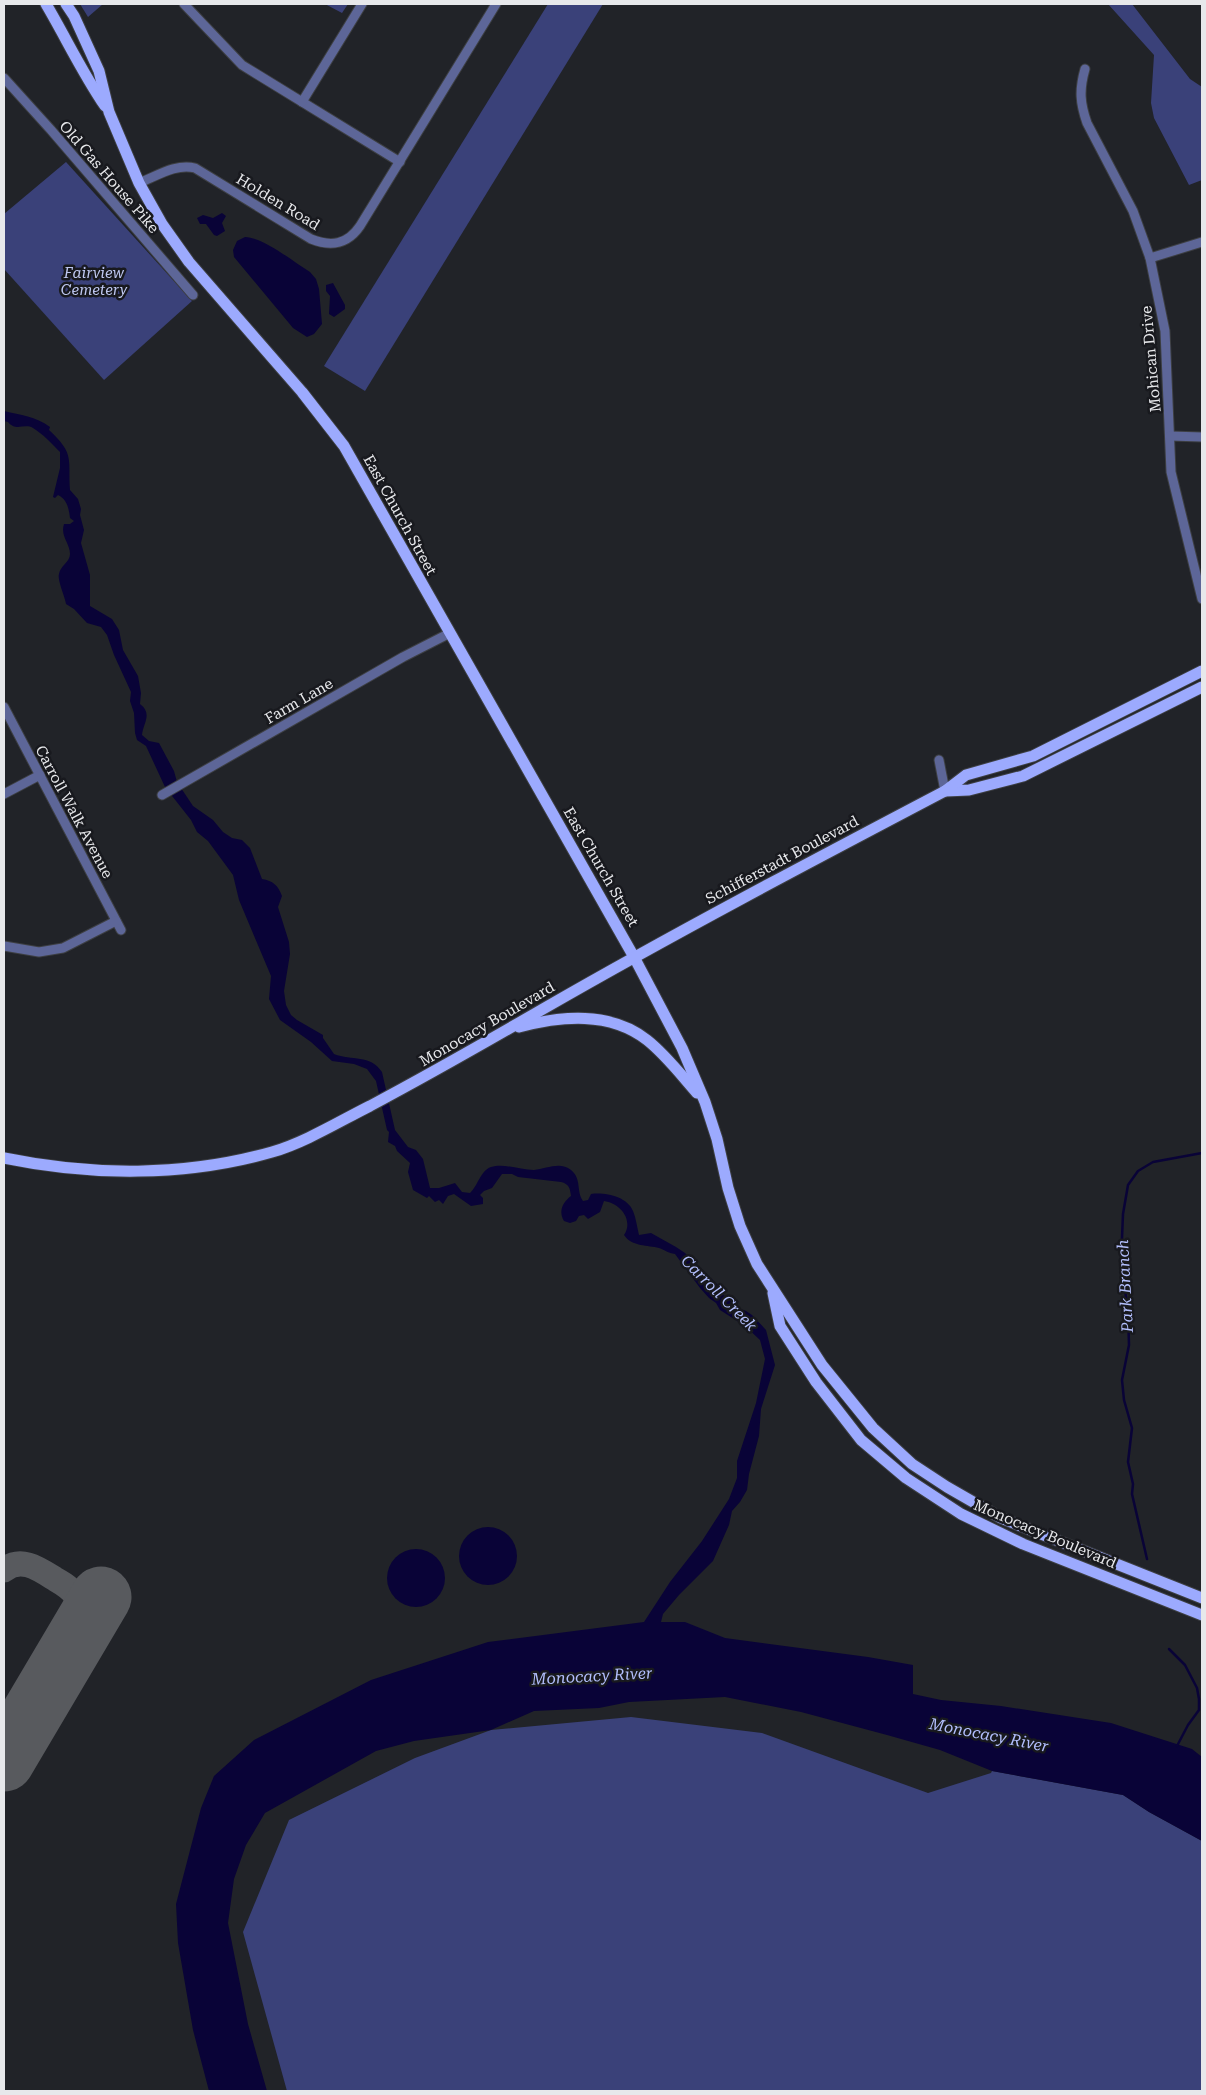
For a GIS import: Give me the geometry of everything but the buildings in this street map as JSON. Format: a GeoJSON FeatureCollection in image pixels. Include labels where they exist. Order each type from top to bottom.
{"type":"FeatureCollection","features":[{"type":"Feature","properties":{"kind":"main road","name":"East Church Street"},"geometry":{"type":"LineString","coordinates":[[46,4],[69,43],[88,82],[109,112]]}},
{"type":"Feature","properties":{"kind":"main road","name":"East Church Street"},"geometry":{"type":"LineString","coordinates":[[66,4],[74,16],[99,71],[109,112],[139,183],[162,224],[188,262],[307,398],[344,446],[634,957]]}},
{"type":"Feature","properties":{"kind":"main road","name":"Schifferstadt Boulevard"},"geometry":{"type":"LineString","coordinates":[[634,957],[945,791],[966,775],[1033,756],[1202,671]]}},
{"type":"Feature","properties":{"kind":"main road","name":"Schifferstadt Boulevard"},"geometry":{"type":"LineString","coordinates":[[945,791],[969,790],[1024,776],[1202,687]]}},
{"type":"Feature","properties":{"kind":"main road","name":"Monocacy Boulevard"},"geometry":{"type":"LineString","coordinates":[[4,1158],[28,1163],[107,1171],[174,1169],[212,1165],[273,1152],[331,1127],[428,1075],[634,957],[682,1048],[705,1102],[740,1226],[757,1264],[822,1366],[873,1428],[912,1464],[1001,1518],[1202,1598]]}},
{"type":"Feature","properties":{"kind":"main road"},"geometry":{"type":"LineString","coordinates":[[507,1029],[557,1019],[580,1017],[598,1019],[618,1025],[646,1039],[674,1066],[705,1102]]}},
{"type":"Feature","properties":{"kind":"main road","name":"Monocacy Boulevard"},"geometry":{"type":"LineString","coordinates":[[772,1289],[780,1326],[816,1382],[861,1440],[906,1478],[961,1514],[1023,1544],[1202,1615]]}},
{"type":"Feature","properties":{"kind":"street"},"geometry":{"type":"LineString","coordinates":[[184,4],[233,58],[400,162]]}},
{"type":"Feature","properties":{"kind":"street"},"geometry":{"type":"LineString","coordinates":[[302,102],[362,4]]}},
{"type":"Feature","properties":{"kind":"street","name":"Holden Road"},"geometry":{"type":"LineString","coordinates":[[139,183],[178,167],[187,166],[195,168],[311,239],[330,245],[340,242],[356,232],[496,4]]}},
{"type":"Feature","properties":{"kind":"street","name":"Mohican Drive"},"geometry":{"type":"LineString","coordinates":[[1086,69],[1080,86],[1081,105],[1087,123],[1133,211],[1150,258],[1165,331],[1171,472],[1202,599]]}},
{"type":"Feature","properties":{"kind":"street","name":"Old Gas House Pike"},"geometry":{"type":"LineString","coordinates":[[4,78],[193,296]]}},
{"type":"Feature","properties":{"kind":"street"},"geometry":{"type":"LineString","coordinates":[[1150,258],[1202,242]]}},
{"type":"Feature","properties":{"kind":"street"},"geometry":{"type":"LineString","coordinates":[[1170,436],[1202,437]]}},
{"type":"Feature","properties":{"kind":"street","name":"Farm Lane"},"geometry":{"type":"LineString","coordinates":[[162,795],[403,657],[450,633]]}},
{"type":"Feature","properties":{"kind":"street","name":"Carroll Walk Avenue"},"geometry":{"type":"LineString","coordinates":[[4,707],[121,930]]}},
{"type":"Feature","properties":{"kind":"street"},"geometry":{"type":"LineString","coordinates":[[939,760],[945,791]]}},
{"type":"Feature","properties":{"kind":"street"},"geometry":{"type":"LineString","coordinates":[[4,794],[40,775]]}},
{"type":"Feature","properties":{"kind":"street"},"geometry":{"type":"LineString","coordinates":[[4,948],[39,952],[63,948],[116,921]]}},
{"type":"Feature","properties":{"kind":"green space"},"geometry":{"type":"Polygon","coordinates":[[[80,4],[103,4],[88,17],[80,4]]]}},
{"type":"Feature","properties":{"kind":"green space"},"geometry":{"type":"Polygon","coordinates":[[[325,4],[348,4],[342,13],[325,4]]]}},
{"type":"Feature","properties":{"kind":"green space"},"geometry":{"type":"Polygon","coordinates":[[[548,4],[603,4],[365,391],[324,366],[548,4]]]}},
{"type":"Feature","properties":{"kind":"green space"},"geometry":{"type":"Polygon","coordinates":[[[1108,4],[1132,4],[1190,79],[1202,87],[1202,180],[1189,185],[1154,118],[1151,103],[1154,55],[1108,4]]]}},
{"type":"Feature","properties":{"kind":"green space","name":"Fairview Cemetery"},"geometry":{"type":"Polygon","coordinates":[[[66,162],[192,301],[104,380],[4,269],[4,214],[66,162]]]}},
{"type":"Feature","properties":{"kind":"green space"},"geometry":{"type":"Polygon","coordinates":[[[631,1717],[762,1733],[928,1793],[991,1773],[992,1771],[1123,1795],[1149,1812],[1202,1841],[1202,2091],[287,2091],[243,1932],[289,1820],[415,1758],[491,1730],[631,1717]]]}},
{"type":"Feature","properties":{"kind":"water"},"geometry":{"type":"Polygon","coordinates":[[[222,213],[226,216],[222,223],[225,231],[217,236],[214,235],[206,224],[200,224],[197,218],[203,215],[213,218],[222,213]]]}},
{"type":"Feature","properties":{"kind":"water"},"geometry":{"type":"Polygon","coordinates":[[[245,237],[253,238],[270,246],[310,272],[316,279],[319,289],[322,324],[314,334],[307,337],[293,328],[234,257],[233,250],[237,241],[245,237]]]}},
{"type":"Feature","properties":{"kind":"water"},"geometry":{"type":"Polygon","coordinates":[[[333,283],[345,305],[345,309],[334,317],[329,314],[330,296],[326,291],[326,285],[333,283]]]}},
{"type":"Feature","properties":{"kind":"water"},"geometry":{"type":"Polygon","coordinates":[[[4,411],[28,416],[44,423],[50,427],[49,430],[67,451],[70,490],[78,499],[81,509],[80,515],[84,530],[81,543],[90,575],[90,606],[112,619],[119,630],[123,650],[138,676],[141,693],[140,704],[147,715],[142,735],[149,741],[159,743],[174,771],[177,782],[193,806],[213,820],[223,832],[232,838],[242,840],[250,848],[262,879],[275,884],[282,896],[278,907],[289,942],[290,954],[284,991],[286,1005],[291,1015],[323,1035],[323,1038],[334,1054],[366,1060],[377,1066],[382,1072],[395,1130],[408,1147],[416,1150],[423,1159],[430,1188],[439,1188],[455,1183],[462,1192],[470,1193],[484,1172],[496,1166],[534,1170],[558,1166],[567,1167],[577,1177],[583,1201],[588,1200],[591,1194],[596,1194],[615,1196],[626,1202],[633,1211],[639,1235],[651,1233],[685,1253],[719,1286],[721,1293],[735,1307],[752,1315],[766,1330],[775,1365],[761,1409],[759,1436],[749,1474],[747,1490],[732,1511],[729,1525],[713,1561],[679,1595],[663,1614],[661,1622],[685,1622],[725,1638],[868,1657],[913,1665],[913,1694],[941,1700],[1001,1706],[1111,1723],[1192,1749],[1202,1757],[1202,1841],[1149,1812],[1123,1795],[992,1771],[940,1750],[887,1735],[801,1712],[725,1697],[629,1702],[599,1708],[534,1711],[491,1730],[414,1741],[376,1751],[265,1813],[246,1845],[234,1879],[228,1923],[248,2024],[267,2091],[209,2091],[193,2030],[178,1943],[176,1904],[201,1808],[214,1776],[254,1740],[371,1680],[488,1642],[644,1622],[670,1582],[702,1541],[729,1499],[737,1478],[737,1461],[756,1403],[765,1359],[760,1340],[745,1326],[720,1310],[716,1303],[700,1288],[675,1254],[659,1248],[636,1244],[627,1239],[624,1235],[627,1224],[624,1213],[610,1202],[604,1201],[600,1212],[588,1219],[584,1215],[579,1216],[576,1221],[570,1223],[564,1221],[561,1210],[571,1196],[570,1191],[567,1185],[561,1182],[502,1174],[492,1188],[480,1195],[483,1198],[483,1204],[471,1206],[454,1194],[448,1196],[443,1204],[439,1200],[435,1202],[429,1196],[427,1198],[413,1190],[408,1172],[410,1163],[397,1151],[395,1146],[388,1142],[389,1132],[376,1081],[367,1069],[354,1064],[332,1061],[311,1042],[280,1020],[269,999],[271,976],[239,900],[233,875],[208,841],[197,832],[191,820],[165,787],[146,746],[137,740],[134,713],[130,701],[131,692],[107,635],[101,627],[87,623],[74,609],[66,604],[59,577],[60,571],[70,557],[70,554],[63,528],[64,524],[70,524],[74,521],[70,518],[64,499],[58,495],[55,498],[53,497],[60,468],[60,452],[33,428],[26,426],[17,427],[4,421],[4,411]]]}},
{"type":"Feature","properties":{"kind":"water"},"geometry":{"type":"Polygon","coordinates":[[[482,1527],[494,1527],[509,1535],[517,1550],[517,1562],[509,1577],[494,1585],[482,1585],[467,1577],[459,1562],[459,1550],[467,1535],[482,1527]]]}},
{"type":"Feature","properties":{"kind":"water"},"geometry":{"type":"Polygon","coordinates":[[[416,1549],[427,1551],[440,1562],[445,1578],[443,1589],[432,1602],[416,1607],[405,1605],[392,1594],[387,1578],[389,1567],[400,1554],[416,1549]]]}},
{"type":"Feature","properties":{"kind":"waterway","name":"Park Branch"},"geometry":{"type":"LineString","coordinates":[[1147,1559],[1132,1494],[1133,1484],[1128,1462],[1132,1428],[1124,1400],[1122,1380],[1129,1345],[1128,1311],[1121,1262],[1123,1214],[1128,1185],[1138,1171],[1153,1162],[1202,1153]]}},
{"type":"Feature","properties":{"kind":"waterway","name":"Park Branch"},"geometry":{"type":"LineString","coordinates":[[1169,1649],[1185,1665],[1197,1688],[1199,1699],[1199,1710],[1188,1725],[1177,1746]]}},
{"type":"Feature","properties":{"kind":"taxiway"},"geometry":{"type":"LineString","coordinates":[[4,1570],[10,1566],[23,1564],[43,1571],[66,1586],[74,1593],[78,1600],[84,1627]]}},
{"type":"Feature","properties":{"kind":"runway"},"geometry":{"type":"LineString","coordinates":[[4,1761],[101,1597]]}},
{"type":"Feature","properties":{"kind":"water label","name":"Carroll Creek"},"geometry":{"type":"Point","coordinates":[719,1293]}},
{"type":"Feature","properties":{"kind":"water label","name":"Monocacy River"},"geometry":{"type":"Point","coordinates":[592,1676]}},
{"type":"Feature","properties":{"kind":"water label","name":"Monocacy River"},"geometry":{"type":"Point","coordinates":[989,1735]}}]}
